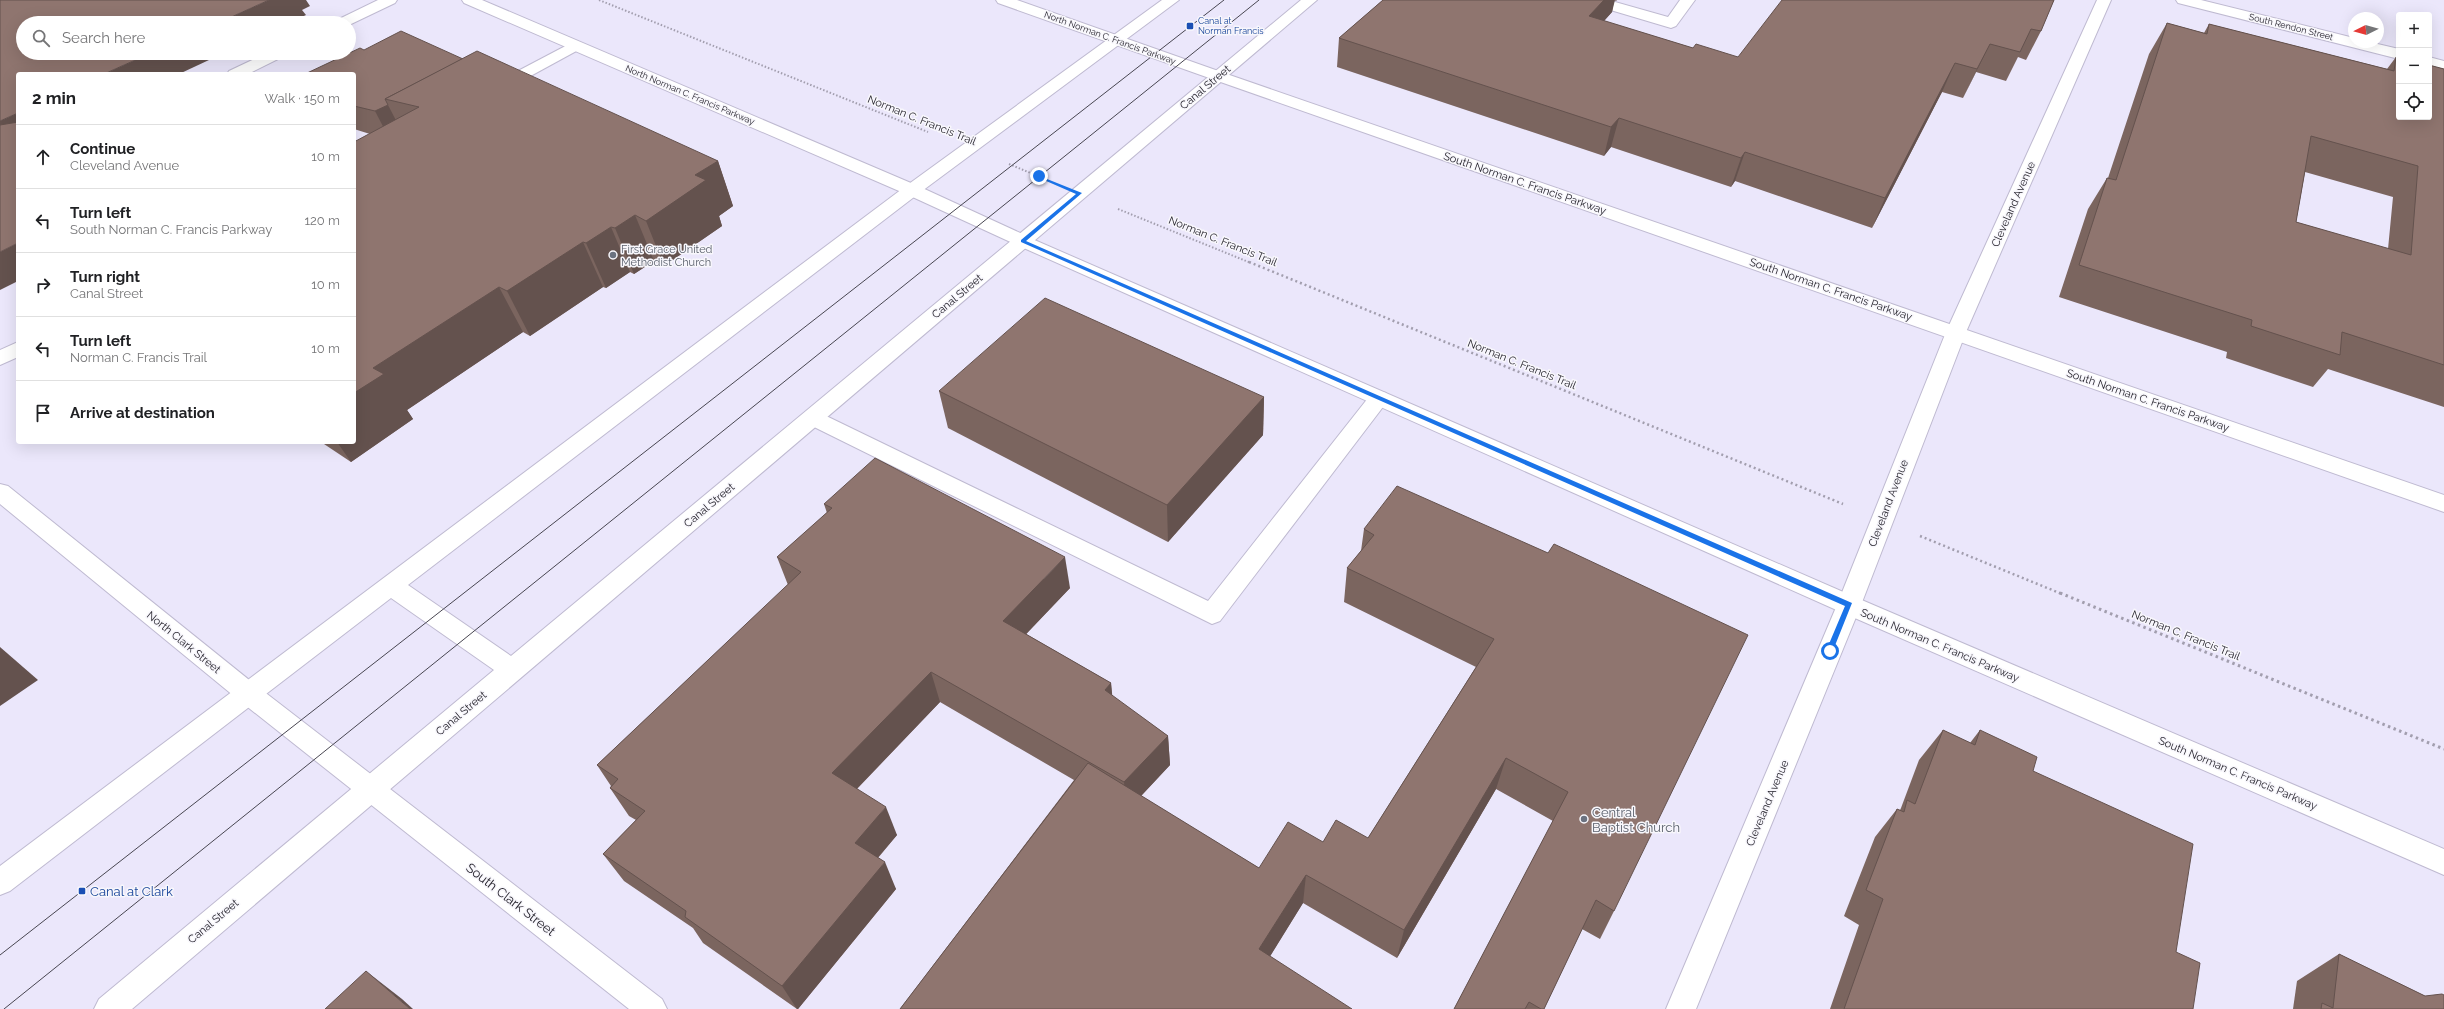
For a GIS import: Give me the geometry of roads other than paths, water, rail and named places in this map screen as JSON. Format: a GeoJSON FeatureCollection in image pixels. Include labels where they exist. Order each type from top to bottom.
{"type":"FeatureCollection","features":[{"type":"Feature","properties":{"kind":"street"},"geometry":{"type":"LineString","coordinates":[[356,16],[390,0]]}},
{"type":"Feature","properties":{"kind":"street","name":"North Norman C. Francis Parkway"},"geometry":{"type":"LineString","coordinates":[[469,0],[912,190]]}},
{"type":"Feature","properties":{"kind":"street","name":"North Norman C. Francis Parkway"},"geometry":{"type":"LineString","coordinates":[[1003,0],[1218,76]]}},
{"type":"Feature","properties":{"kind":"street"},"geometry":{"type":"LineString","coordinates":[[0,882],[912,190],[1172,0]]}},
{"type":"Feature","properties":{"kind":"street","name":"Canal Street"},"geometry":{"type":"LineString","coordinates":[[109,1009],[1310,0]]}},
{"type":"Feature","properties":{"kind":"street"},"geometry":{"type":"LineString","coordinates":[[1592,0],[1671,22],[1688,0]]}},
{"type":"Feature","properties":{"kind":"street","name":"Cleveland Avenue"},"geometry":{"type":"LineString","coordinates":[[1681,1009],[1849,605],[1956,332],[2104,0]]}},
{"type":"Feature","properties":{"kind":"street","name":"South Rendon Street"},"geometry":{"type":"LineString","coordinates":[[2183,0],[2396,53]]}},
{"type":"Feature","properties":{"kind":"street"},"geometry":{"type":"LineString","coordinates":[[485,95],[575,46]]}},
{"type":"Feature","properties":{"kind":"street"},"geometry":{"type":"LineString","coordinates":[[239,72],[264,60]]}},
{"type":"Feature","properties":{"kind":"street"},"geometry":{"type":"LineString","coordinates":[[2432,63],[2444,66]]}},
{"type":"Feature","properties":{"kind":"street","name":"South Norman C. Francis Parkway"},"geometry":{"type":"LineString","coordinates":[[1218,76],[1956,332],[2444,504]]}},
{"type":"Feature","properties":{"kind":"street","name":"South Norman C. Francis Parkway"},"geometry":{"type":"LineString","coordinates":[[912,190],[1023,241],[1849,605],[2444,862]]}},
{"type":"Feature","properties":{"kind":"street"},"geometry":{"type":"LineString","coordinates":[[0,358],[16,350]]}},
{"type":"Feature","properties":{"kind":"street"},"geometry":{"type":"LineString","coordinates":[[813,418],[1212,614],[1379,398]]}},
{"type":"Feature","properties":{"kind":"street","name":"North Clark Street"},"geometry":{"type":"LineString","coordinates":[[0,492],[249,694],[370,789]]}},
{"type":"Feature","properties":{"kind":"street"},"geometry":{"type":"LineString","coordinates":[[391,586],[512,670]]}},
{"type":"Feature","properties":{"kind":"street","name":"South Clark Street"},"geometry":{"type":"LineString","coordinates":[[370,789],[652,1009]]}},
{"type":"Feature","properties":{"kind":"tram line"},"geometry":{"type":"LineString","coordinates":[[0,955],[1224,0]]}},
{"type":"Feature","properties":{"kind":"tram line"},"geometry":{"type":"LineString","coordinates":[[4,1009],[1259,0]]}},
{"type":"Feature","properties":{"kind":"place","name":"Canal at Norman Francis"},"geometry":{"type":"Point","coordinates":[1190,26]}},
{"type":"Feature","properties":{"kind":"place","name":"First Grace United Methodist Church"},"geometry":{"type":"Point","coordinates":[613,255]}},
{"type":"Feature","properties":{"kind":"place","name":"Central Baptist Church"},"geometry":{"type":"Point","coordinates":[1584,819]}},
{"type":"Feature","properties":{"kind":"place","name":"Canal at Clark"},"geometry":{"type":"Point","coordinates":[82,891]}}]}
